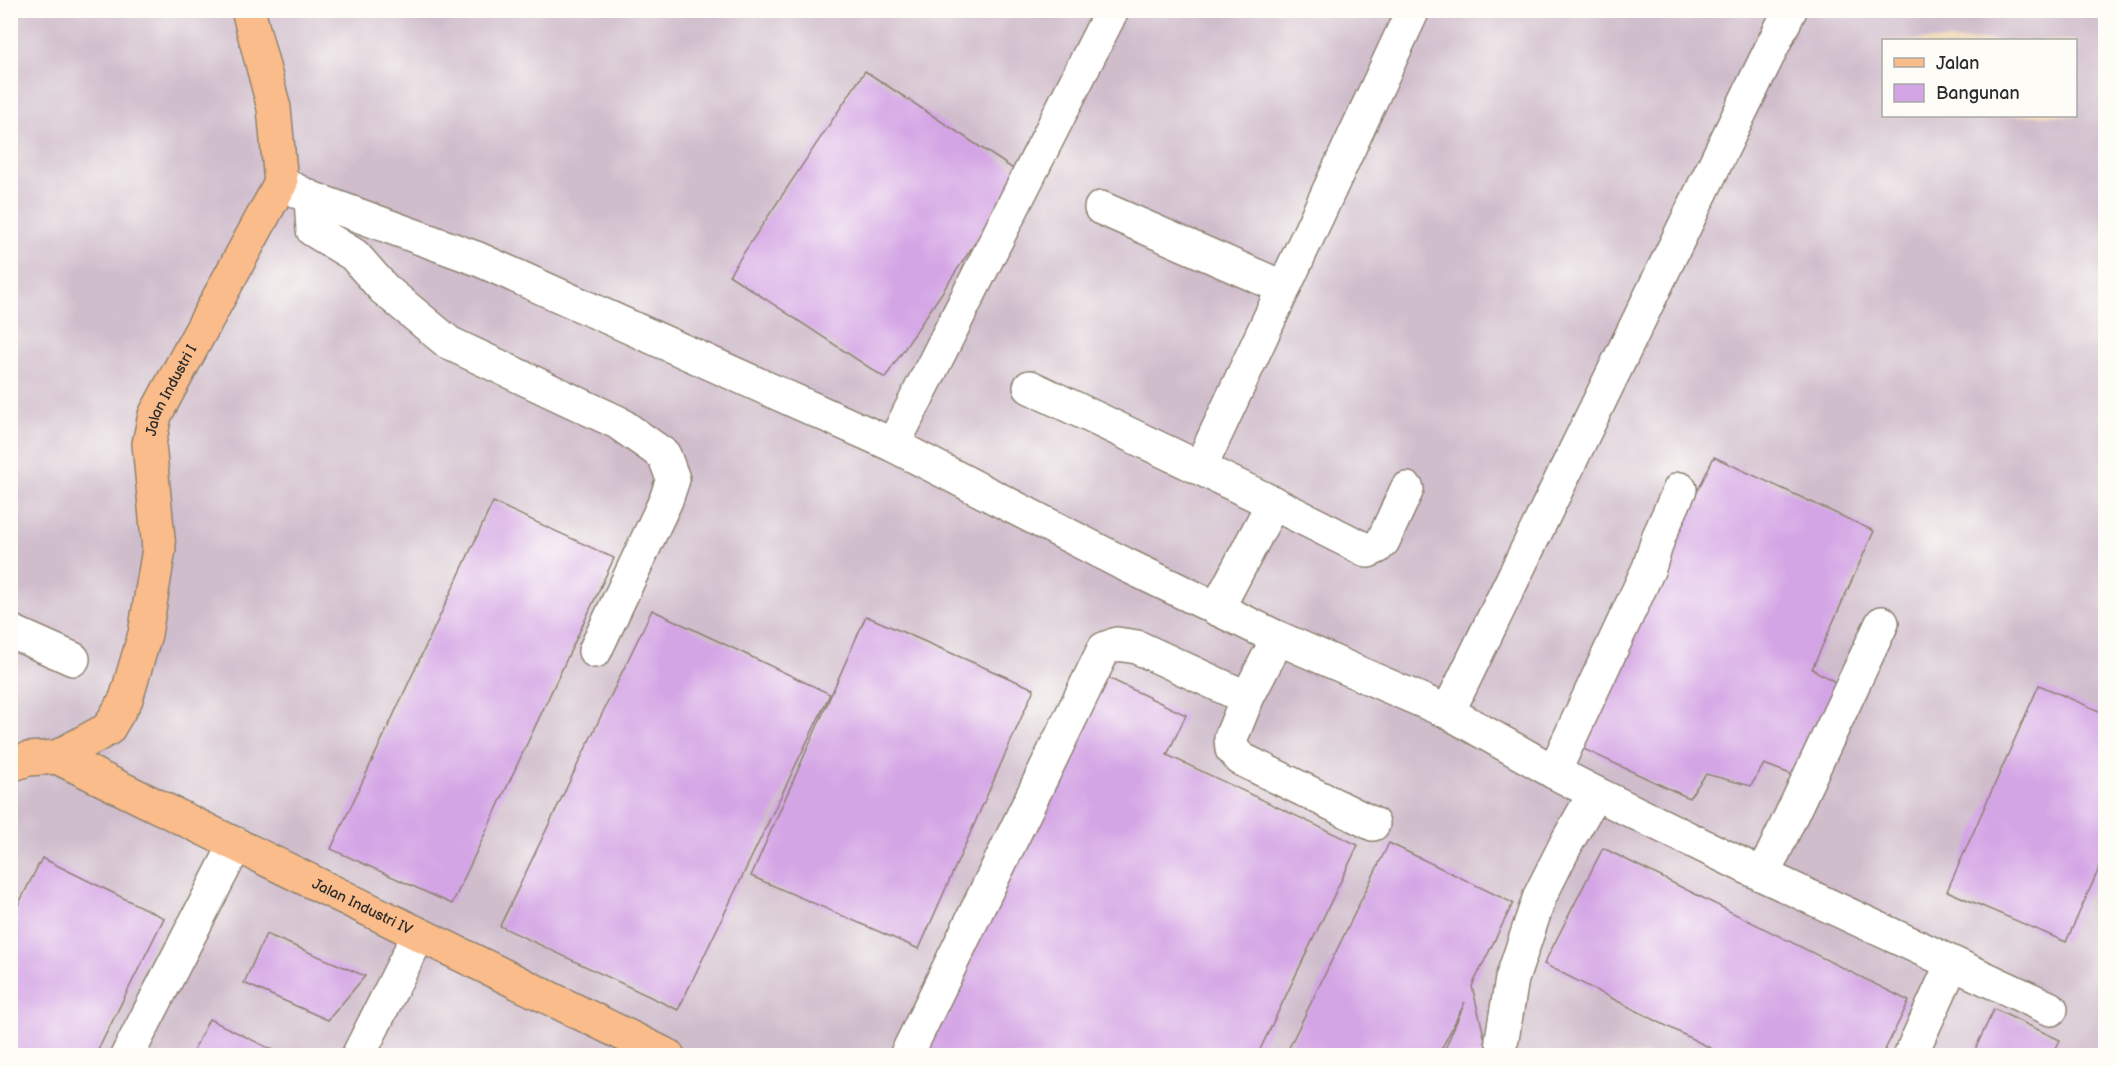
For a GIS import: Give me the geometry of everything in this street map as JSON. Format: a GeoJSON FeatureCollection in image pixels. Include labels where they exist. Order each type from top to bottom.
{"type":"FeatureCollection","features":[{"type":"Feature","properties":{"kind":"main road"},"geometry":{"type":"LineString","coordinates":[[248,10],[274,108],[281,183]]}},
{"type":"Feature","properties":{"kind":"main road","name":"Jalan Industri I"},"geometry":{"type":"LineString","coordinates":[[57,758],[108,729],[126,699],[145,634],[159,549],[149,444],[155,415],[281,183]]}},
{"type":"Feature","properties":{"kind":"main road"},"geometry":{"type":"LineString","coordinates":[[10,765],[28,759],[57,758]]}},
{"type":"Feature","properties":{"kind":"main road","name":"Jalan Industri IV"},"geometry":{"type":"LineString","coordinates":[[57,758],[669,1056]]}},
{"type":"Feature","properties":{"kind":"lane"},"geometry":{"type":"LineString","coordinates":[[893,446],[1112,10]]}},
{"type":"Feature","properties":{"kind":"lane"},"geometry":{"type":"LineString","coordinates":[[1200,468],[1413,10]]}},
{"type":"Feature","properties":{"kind":"lane"},"geometry":{"type":"LineString","coordinates":[[1448,712],[1790,10]]}},
{"type":"Feature","properties":{"kind":"lane"},"geometry":{"type":"LineString","coordinates":[[281,183],[311,198],[478,259],[893,446],[1217,609],[1448,712],[1554,772],[1763,875],[2051,1009]]}},
{"type":"Feature","properties":{"kind":"lane"},"geometry":{"type":"LineString","coordinates":[[311,198],[313,230],[354,255],[384,290],[449,343],[617,422],[664,455],[673,479],[666,500],[596,651]]}},
{"type":"Feature","properties":{"kind":"lane"},"geometry":{"type":"LineString","coordinates":[[1101,208],[1284,288]]}},
{"type":"Feature","properties":{"kind":"lane"},"geometry":{"type":"LineString","coordinates":[[1030,387],[1368,551],[1383,541],[1407,489]]}},
{"type":"Feature","properties":{"kind":"lane"},"geometry":{"type":"LineString","coordinates":[[1554,772],[1649,568],[1659,536],[1680,489]]}},
{"type":"Feature","properties":{"kind":"lane"},"geometry":{"type":"LineString","coordinates":[[1217,609],[1273,503]]}},
{"type":"Feature","properties":{"kind":"lane"},"geometry":{"type":"LineString","coordinates":[[1763,875],[1882,623]]}},
{"type":"Feature","properties":{"kind":"lane"},"geometry":{"type":"LineString","coordinates":[[10,631],[74,659]]}},
{"type":"Feature","properties":{"kind":"lane"},"geometry":{"type":"LineString","coordinates":[[1278,638],[1247,698],[1231,738],[1232,749],[1241,759],[1373,824]]}},
{"type":"Feature","properties":{"kind":"lane"},"geometry":{"type":"LineString","coordinates":[[906,1056],[1104,649],[1117,644],[1137,647],[1247,698]]}},
{"type":"Feature","properties":{"kind":"lane"},"geometry":{"type":"LineString","coordinates":[[1502,1040],[1512,979],[1540,896],[1595,793]]}},
{"type":"Feature","properties":{"kind":"lane"},"geometry":{"type":"LineString","coordinates":[[128,1056],[236,844]]}},
{"type":"Feature","properties":{"kind":"lane"},"geometry":{"type":"LineString","coordinates":[[358,1056],[419,934]]}},
{"type":"Feature","properties":{"kind":"lane"},"geometry":{"type":"LineString","coordinates":[[1910,1056],[1952,964]]}},
{"type":"Feature","properties":{"kind":"shaded area"},"geometry":{"type":"Polygon","coordinates":[[[11,11],[2105,11],[2105,1055],[11,1055],[11,11]]]}},
{"type":"Feature","properties":{"kind":"building"},"geometry":{"type":"Polygon","coordinates":[[[865,71],[1021,174],[885,378],[729,275],[865,71]]]}},
{"type":"Feature","properties":{"kind":"building"},"geometry":{"type":"Polygon","coordinates":[[[1714,457],[1874,531],[1812,669],[1844,687],[1798,777],[1764,764],[1751,786],[1706,774],[1689,798],[1575,745],[1714,457]]]}},
{"type":"Feature","properties":{"kind":"building"},"geometry":{"type":"Polygon","coordinates":[[[493,502],[614,558],[452,904],[331,849],[493,502]]]}},
{"type":"Feature","properties":{"kind":"building"},"geometry":{"type":"Polygon","coordinates":[[[652,610],[830,694],[678,1010],[500,926],[652,610]]]}},
{"type":"Feature","properties":{"kind":"building"},"geometry":{"type":"Polygon","coordinates":[[[866,616],[1034,689],[919,949],[751,876],[866,616]]]}},
{"type":"Feature","properties":{"kind":"building"},"geometry":{"type":"Polygon","coordinates":[[[1100,674],[1186,715],[1167,755],[1358,845],[1257,1056],[917,1056],[1100,674]]]}},
{"type":"Feature","properties":{"kind":"building"},"geometry":{"type":"Polygon","coordinates":[[[2039,685],[2106,714],[2106,853],[2066,942],[1947,891],[2039,685]]]}},
{"type":"Feature","properties":{"kind":"building"},"geometry":{"type":"Polygon","coordinates":[[[1389,843],[1513,903],[1472,986],[1489,1056],[1442,1056],[1465,1002],[1438,1056],[1285,1056],[1389,843]]]}},
{"type":"Feature","properties":{"kind":"building"},"geometry":{"type":"Polygon","coordinates":[[[1603,848],[1909,1001],[1882,1056],[1726,1056],[1544,964],[1603,848]]]}},
{"type":"Feature","properties":{"kind":"building"},"geometry":{"type":"Polygon","coordinates":[[[42,858],[164,918],[95,1056],[10,1056],[10,921],[42,858]]]}},
{"type":"Feature","properties":{"kind":"building"},"geometry":{"type":"Polygon","coordinates":[[[266,934],[365,976],[328,1020],[244,983],[266,934]]]}},
{"type":"Feature","properties":{"kind":"building"},"geometry":{"type":"Polygon","coordinates":[[[1994,1009],[2060,1040],[2052,1056],[1972,1056],[1994,1009]]]}},
{"type":"Feature","properties":{"kind":"building"},"geometry":{"type":"Polygon","coordinates":[[[209,1019],[285,1056],[191,1056],[209,1019]]]}}]}
